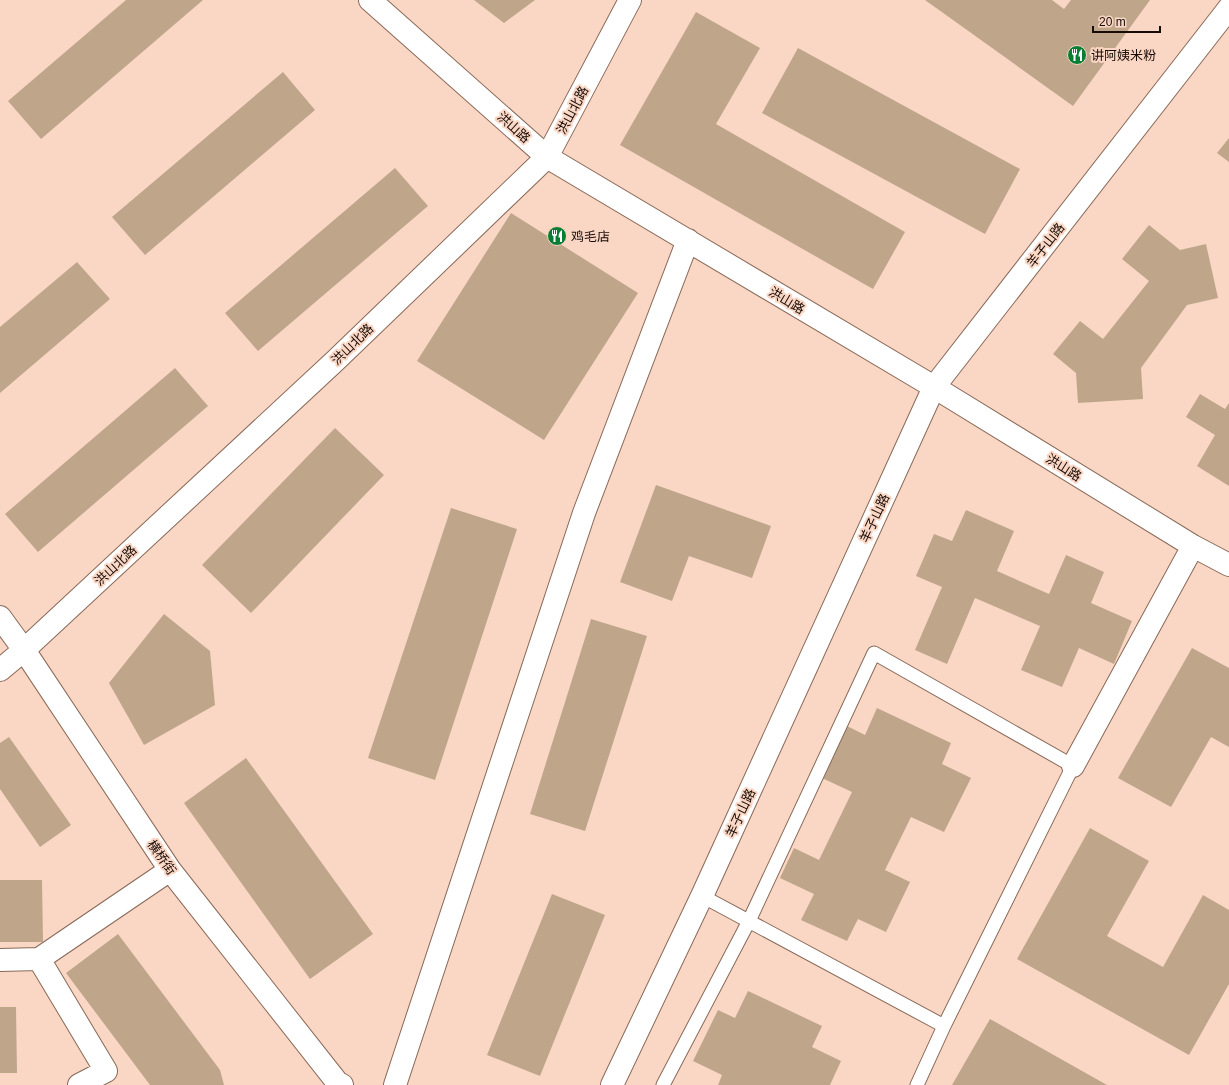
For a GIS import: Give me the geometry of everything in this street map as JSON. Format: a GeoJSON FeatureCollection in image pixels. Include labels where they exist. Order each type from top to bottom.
{"type":"FeatureCollection","features":[{"type":"Feature","properties":{"kind":"street","name":"洪山路"},"geometry":{"type":"LineString","coordinates":[[370,0],[547,157],[934,387],[1193,546],[1229,565]]}},
{"type":"Feature","properties":{"kind":"street","name":"洪山北路"},"geometry":{"type":"LineString","coordinates":[[0,670],[24,650],[329,366],[547,157],[630,0]]}},
{"type":"Feature","properties":{"kind":"street","name":"羊子山路"},"geometry":{"type":"LineString","coordinates":[[612,1085],[702,896],[934,387],[1229,8]]}},
{"type":"Feature","properties":{"kind":"street"},"geometry":{"type":"LineString","coordinates":[[395,1085],[584,513],[688,240]]}},
{"type":"Feature","properties":{"kind":"street"},"geometry":{"type":"LineString","coordinates":[[1073,766],[1193,546]]}},
{"type":"Feature","properties":{"kind":"street","name":"横桥街"},"geometry":{"type":"LineString","coordinates":[[0,617],[24,650],[170,870],[337,1082],[342,1085]]}},
{"type":"Feature","properties":{"kind":"street"},"geometry":{"type":"LineString","coordinates":[[0,960],[39,959],[170,870]]}},
{"type":"Feature","properties":{"kind":"street"},"geometry":{"type":"LineString","coordinates":[[39,959],[106,1071],[79,1085]]}},
{"type":"Feature","properties":{"kind":"lane"},"geometry":{"type":"LineString","coordinates":[[663,1085],[749,922],[874,653],[1073,766],[944,1026],[918,1085]]}},
{"type":"Feature","properties":{"kind":"lane"},"geometry":{"type":"LineString","coordinates":[[702,896],[944,1026]]}},
{"type":"Feature","properties":{"kind":"building"},"geometry":{"type":"Polygon","coordinates":[[[126,0],[203,0],[41,139],[8,101],[126,0]]]}},
{"type":"Feature","properties":{"kind":"building"},"geometry":{"type":"Polygon","coordinates":[[[474,0],[535,0],[504,23],[474,0]]]}},
{"type":"Feature","properties":{"kind":"building"},"geometry":{"type":"Polygon","coordinates":[[[925,0],[1052,0],[1064,9],[1071,0],[1150,0],[1073,106],[925,0]]]}},
{"type":"Feature","properties":{"kind":"building"},"geometry":{"type":"Polygon","coordinates":[[[696,12],[760,48],[716,124],[905,232],[873,289],[620,145],[696,12]]]}},
{"type":"Feature","properties":{"kind":"building"},"geometry":{"type":"Polygon","coordinates":[[[798,48],[1020,169],[985,234],[762,113],[798,48]]]}},
{"type":"Feature","properties":{"kind":"building"},"geometry":{"type":"Polygon","coordinates":[[[283,72],[315,110],[145,255],[112,217],[283,72]]]}},
{"type":"Feature","properties":{"kind":"building"},"geometry":{"type":"Polygon","coordinates":[[[1229,138],[1229,162],[1217,153],[1229,138]]]}},
{"type":"Feature","properties":{"kind":"building"},"geometry":{"type":"Polygon","coordinates":[[[395,168],[428,206],[258,351],[225,313],[395,168]]]}},
{"type":"Feature","properties":{"kind":"building"},"geometry":{"type":"Polygon","coordinates":[[[511,213],[638,293],[544,440],[417,361],[511,213]]]}},
{"type":"Feature","properties":{"kind":"building"},"geometry":{"type":"Polygon","coordinates":[[[1149,225],[1180,250],[1206,244],[1218,298],[1187,305],[1141,368],[1143,399],[1078,403],[1076,373],[1053,354],[1080,321],[1103,339],[1149,281],[1122,259],[1149,225]]]}},
{"type":"Feature","properties":{"kind":"building"},"geometry":{"type":"Polygon","coordinates":[[[77,262],[110,299],[0,393],[0,327],[77,262]]]}},
{"type":"Feature","properties":{"kind":"building"},"geometry":{"type":"Polygon","coordinates":[[[175,368],[208,406],[38,552],[5,514],[175,368]]]}},
{"type":"Feature","properties":{"kind":"building"},"geometry":{"type":"Polygon","coordinates":[[[1200,394],[1225,409],[1229,403],[1229,486],[1197,466],[1215,435],[1186,417],[1200,394]]]}},
{"type":"Feature","properties":{"kind":"building"},"geometry":{"type":"Polygon","coordinates":[[[335,428],[384,475],[251,613],[202,565],[335,428]]]}},
{"type":"Feature","properties":{"kind":"building"},"geometry":{"type":"Polygon","coordinates":[[[656,485],[771,526],[752,578],[689,556],[672,601],[620,582],[656,485]]]}},
{"type":"Feature","properties":{"kind":"building"},"geometry":{"type":"Polygon","coordinates":[[[451,508],[517,529],[435,780],[368,758],[451,508]]]}},
{"type":"Feature","properties":{"kind":"building"},"geometry":{"type":"Polygon","coordinates":[[[966,510],[1014,531],[997,571],[1049,594],[1066,555],[1104,572],[1091,603],[1132,621],[1114,664],[1079,648],[1062,687],[1021,670],[1040,626],[975,598],[947,664],[915,650],[942,587],[916,576],[934,534],[952,541],[966,510]]]}},
{"type":"Feature","properties":{"kind":"building"},"geometry":{"type":"Polygon","coordinates":[[[164,614],[210,651],[215,705],[144,745],[109,683],[164,614]]]}},
{"type":"Feature","properties":{"kind":"building"},"geometry":{"type":"Polygon","coordinates":[[[591,619],[647,636],[585,831],[530,814],[591,619]]]}},
{"type":"Feature","properties":{"kind":"building"},"geometry":{"type":"Polygon","coordinates":[[[1192,648],[1229,668],[1229,747],[1211,737],[1171,807],[1118,778],[1192,648]]]}},
{"type":"Feature","properties":{"kind":"building"},"geometry":{"type":"Polygon","coordinates":[[[877,708],[951,743],[942,764],[971,778],[944,832],[911,817],[885,870],[910,882],[886,932],[858,919],[847,941],[801,920],[814,894],[780,878],[794,848],[819,860],[852,792],[822,778],[847,726],[865,735],[877,708]]]}},
{"type":"Feature","properties":{"kind":"building"},"geometry":{"type":"Polygon","coordinates":[[[9,737],[71,825],[40,847],[0,789],[0,743],[9,737]]]}},
{"type":"Feature","properties":{"kind":"building"},"geometry":{"type":"Polygon","coordinates":[[[246,758],[373,934],[310,979],[184,803],[246,758]]]}},
{"type":"Feature","properties":{"kind":"building"},"geometry":{"type":"Polygon","coordinates":[[[1090,828],[1149,861],[1107,936],[1163,967],[1203,895],[1229,910],[1229,984],[1189,1055],[1017,959],[1090,828]]]}},
{"type":"Feature","properties":{"kind":"building"},"geometry":{"type":"Polygon","coordinates":[[[0,880],[42,880],[43,942],[0,942],[0,880]]]}},
{"type":"Feature","properties":{"kind":"building"},"geometry":{"type":"Polygon","coordinates":[[[552,894],[605,915],[540,1076],[487,1055],[552,894]]]}},
{"type":"Feature","properties":{"kind":"building"},"geometry":{"type":"Polygon","coordinates":[[[118,934],[220,1070],[224,1085],[150,1085],[66,973],[118,934]]]}},
{"type":"Feature","properties":{"kind":"building"},"geometry":{"type":"Polygon","coordinates":[[[748,991],[822,1026],[812,1047],[841,1061],[830,1085],[718,1085],[722,1075],[693,1061],[718,1010],[735,1018],[748,991]]]}},
{"type":"Feature","properties":{"kind":"building"},"geometry":{"type":"Polygon","coordinates":[[[0,1007],[16,1007],[17,1073],[0,1073],[0,1007]]]}},
{"type":"Feature","properties":{"kind":"building"},"geometry":{"type":"Polygon","coordinates":[[[990,1019],[1107,1085],[952,1085],[990,1019]]]}},
{"type":"Feature","properties":{"kind":"place","name":"讲阿姨米粉"},"geometry":{"type":"Point","coordinates":[1077,55]}},
{"type":"Feature","properties":{"kind":"place","name":"鸡毛店"},"geometry":{"type":"Point","coordinates":[557,236]}}]}
